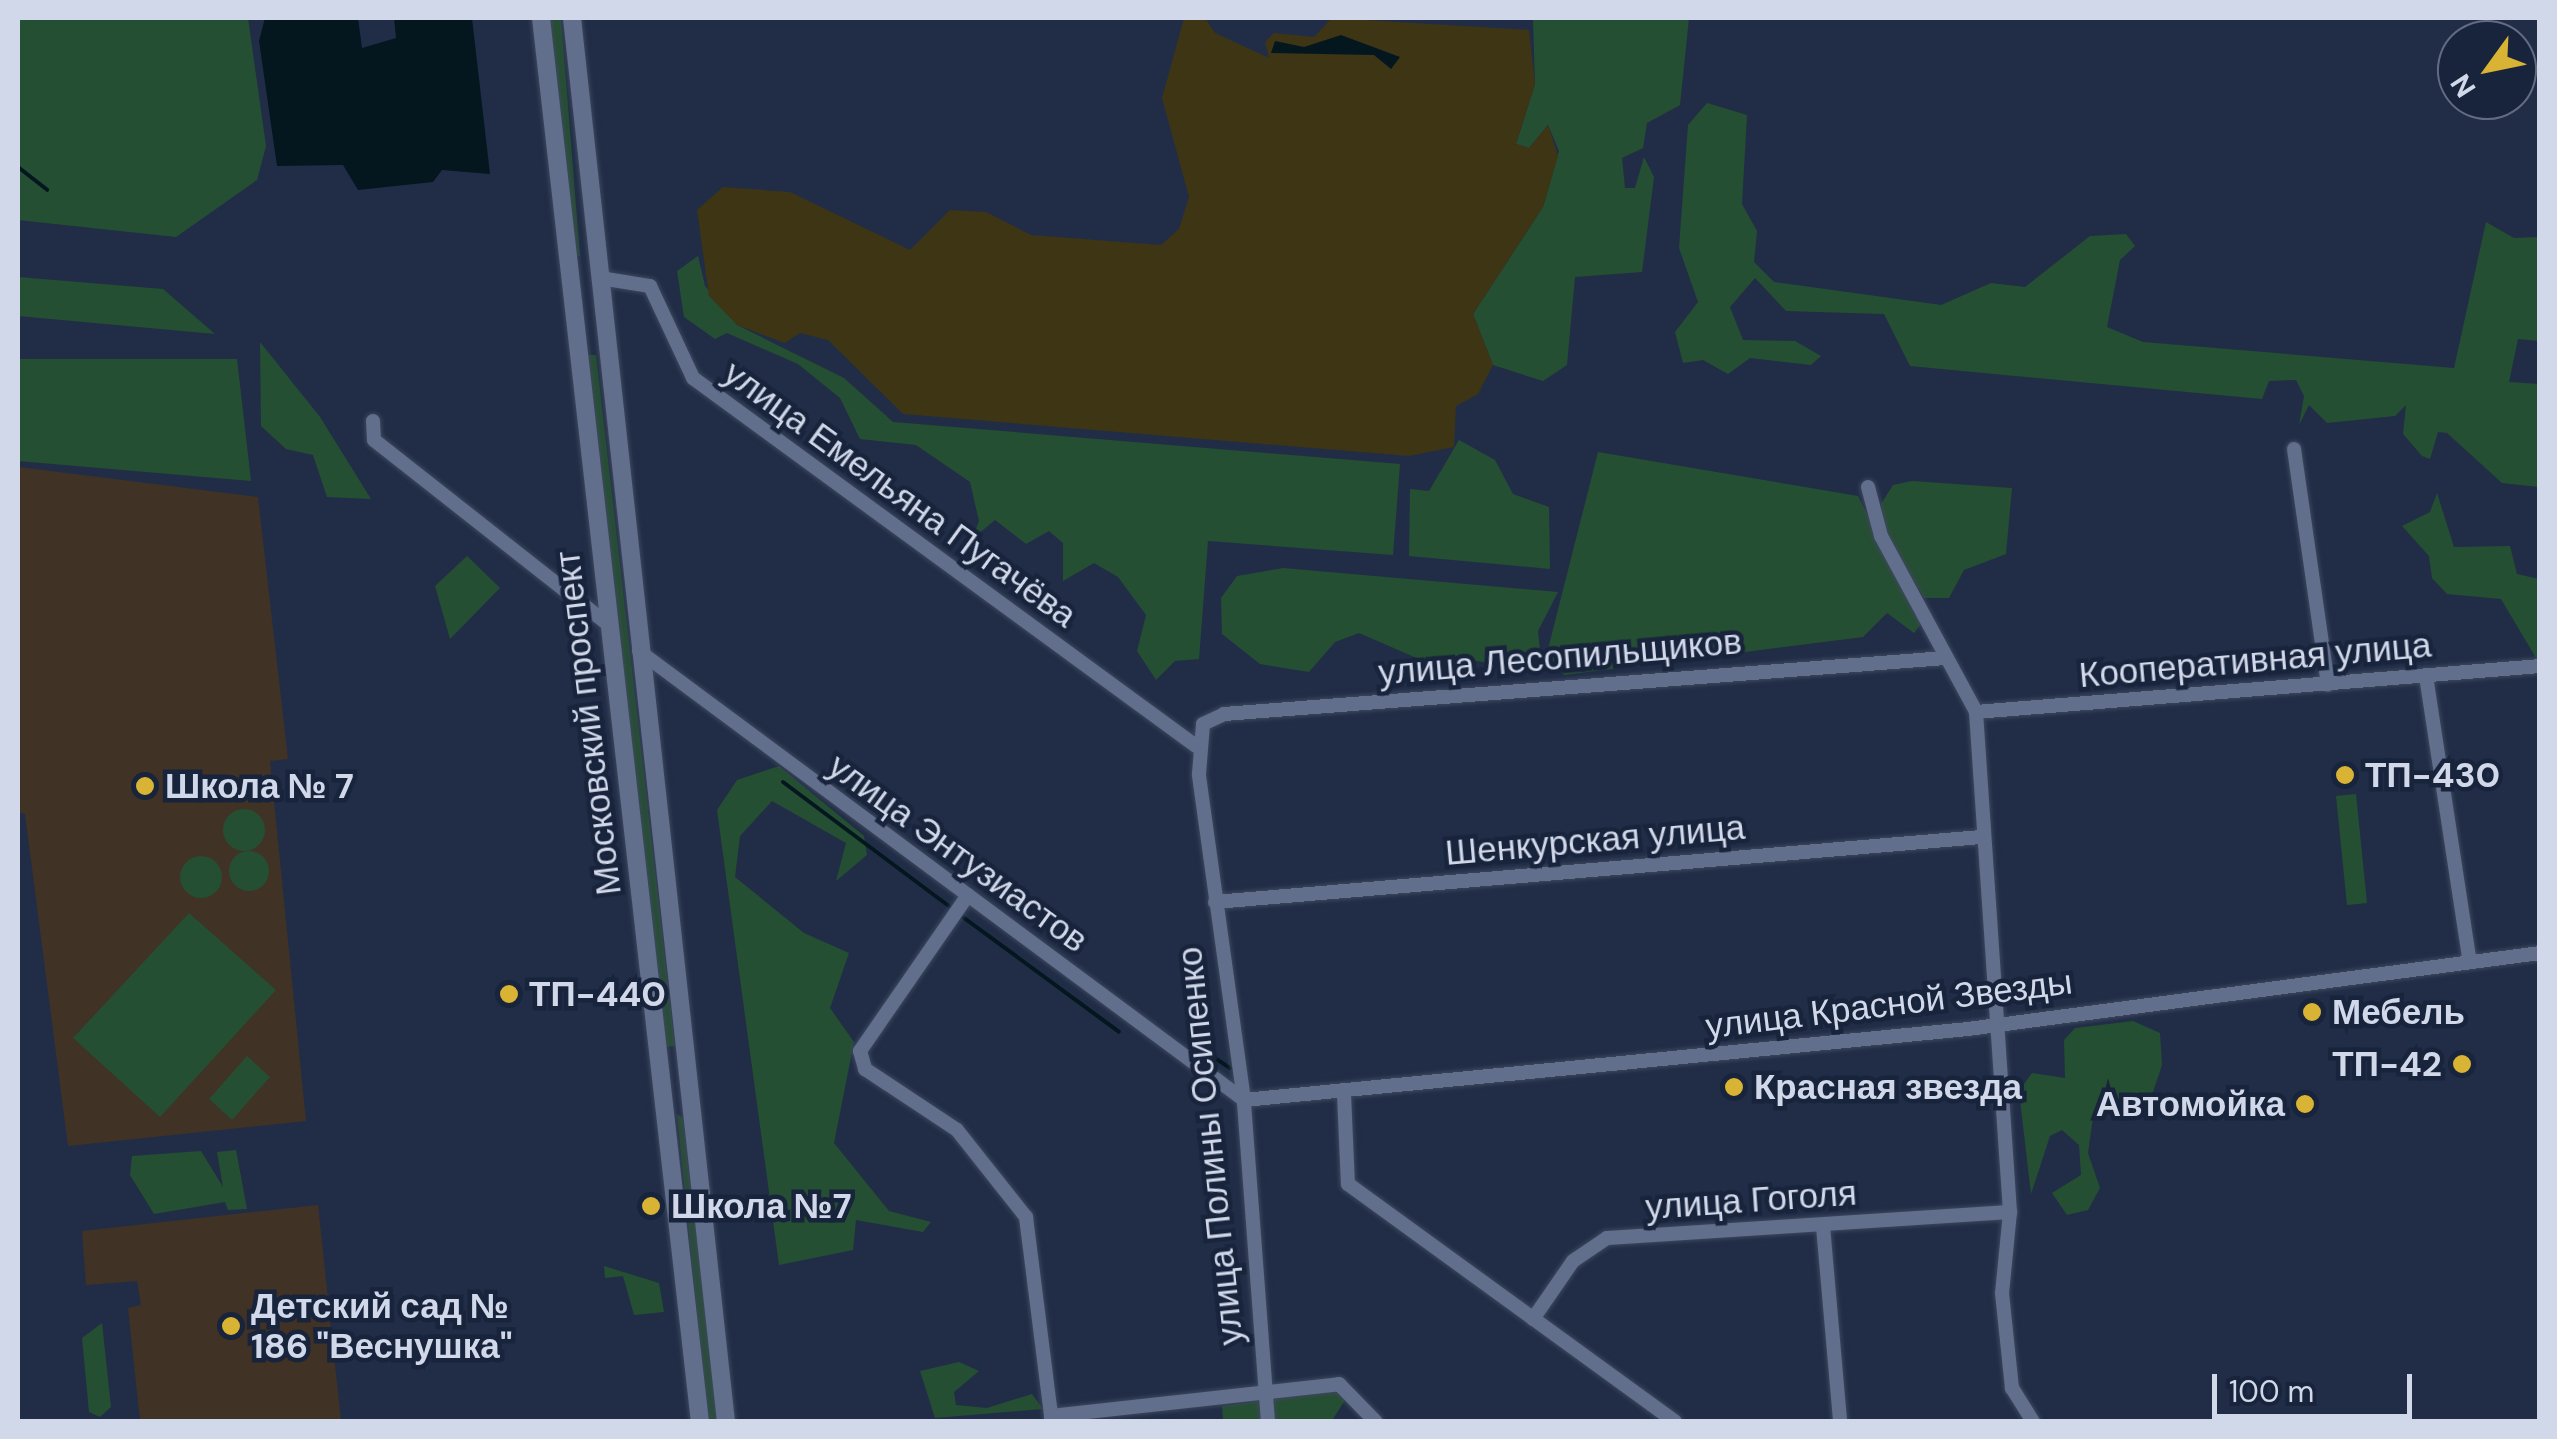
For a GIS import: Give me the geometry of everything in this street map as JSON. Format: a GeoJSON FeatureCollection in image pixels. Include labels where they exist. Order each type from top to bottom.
{"type":"FeatureCollection","features":[{"type":"Feature","properties":{"kind":"main road","name":"Московский проспект"},"geometry":{"type":"LineString","coordinates":[[541,18],[700,1422]]}},
{"type":"Feature","properties":{"kind":"main road","name":"Московский проспект"},"geometry":{"type":"LineString","coordinates":[[572,18],[726,1422]]}},
{"type":"Feature","properties":{"kind":"main road"},"geometry":{"type":"LineString","coordinates":[[568,281],[600,278]]}},
{"type":"Feature","properties":{"kind":"main road"},"geometry":{"type":"LineString","coordinates":[[661,1092],[688,1088]]}},
{"type":"Feature","properties":{"kind":"street","name":"улица Емельяна Пугачёва"},"geometry":{"type":"LineString","coordinates":[[600,278],[650,286],[693,378],[1196,746]]}},
{"type":"Feature","properties":{"kind":"street"},"geometry":{"type":"LineString","coordinates":[[373,421],[374,440],[610,625]]}},
{"type":"Feature","properties":{"kind":"street"},"geometry":{"type":"LineString","coordinates":[[2294,448],[2328,684]]}},
{"type":"Feature","properties":{"kind":"street"},"geometry":{"type":"LineString","coordinates":[[1868,487],[1881,536],[1976,712],[1981,838],[2010,1212],[2002,1250],[2006,1344],[2012,1388],[2032,1422]]}},
{"type":"Feature","properties":{"kind":"street","name":"улица Энтузиастов"},"geometry":{"type":"LineString","coordinates":[[639,651],[1244,1100]]}},
{"type":"Feature","properties":{"kind":"street","name":"улица Лесопильщиков"},"geometry":{"type":"LineString","coordinates":[[1196,746],[1203,724],[1224,714],[1946,658]]}},
{"type":"Feature","properties":{"kind":"street","name":"Кооперативная улица"},"geometry":{"type":"LineString","coordinates":[[1976,712],[2540,666]]}},
{"type":"Feature","properties":{"kind":"street"},"geometry":{"type":"LineString","coordinates":[[2426,676],[2470,962]]}},
{"type":"Feature","properties":{"kind":"street","name":"улица Полины Осипенко"},"geometry":{"type":"LineString","coordinates":[[1196,746],[1244,1100],[1268,1422]]}},
{"type":"Feature","properties":{"kind":"street","name":"Шенкурская улица"},"geometry":{"type":"LineString","coordinates":[[1215,902],[1981,838]]}},
{"type":"Feature","properties":{"kind":"street"},"geometry":{"type":"LineString","coordinates":[[968,895],[860,1051],[865,1069],[957,1130],[1026,1217],[1052,1419],[1264,1390],[1339,1384],[1376,1422]]}},
{"type":"Feature","properties":{"kind":"street","name":"улица Красной Звезды"},"geometry":{"type":"LineString","coordinates":[[1244,1100],[1344,1094],[1996,1025],[2540,953]]}},
{"type":"Feature","properties":{"kind":"street"},"geometry":{"type":"LineString","coordinates":[[1344,1094],[1348,1184],[1675,1422]]}},
{"type":"Feature","properties":{"kind":"street","name":"улица Гоголя"},"geometry":{"type":"LineString","coordinates":[[1533,1319],[1573,1261],[1607,1238],[2010,1212]]}},
{"type":"Feature","properties":{"kind":"street"},"geometry":{"type":"LineString","coordinates":[[1824,1226],[1840,1422]]}},
{"type":"Feature","properties":{"kind":"shaded area","name":"Школа № 7"},"geometry":{"type":"Polygon","coordinates":[[[19,467],[258,497],[288,759],[270,761],[306,1121],[68,1146],[25,814],[18,812],[19,467]]]}},
{"type":"Feature","properties":{"kind":"shaded area","name":"Детский сад № 186 \"Веснушка\""},"geometry":{"type":"Polygon","coordinates":[[[318,1205],[341,1421],[140,1421],[128,1308],[141,1305],[137,1281],[86,1285],[82,1231],[318,1205]]]}},
{"type":"Feature","properties":{"kind":"green space"},"geometry":{"type":"Polygon","coordinates":[[[18,18],[248,18],[266,146],[257,180],[176,237],[18,220],[18,18]]]}},
{"type":"Feature","properties":{"kind":"green space"},"geometry":{"type":"Polygon","coordinates":[[[547,18],[561,18],[580,256],[576,256],[547,18]]]}},
{"type":"Feature","properties":{"kind":"green space"},"geometry":{"type":"Polygon","coordinates":[[[1533,18],[1689,18],[1680,105],[1647,123],[1643,148],[1622,158],[1625,188],[1635,188],[1644,157],[1654,177],[1642,272],[1575,277],[1567,365],[1543,381],[1493,365],[1473,314],[1543,207],[1559,151],[1548,125],[1529,148],[1516,144],[1535,84],[1533,18]]]}},
{"type":"Feature","properties":{"kind":"green space"},"geometry":{"type":"Polygon","coordinates":[[[1707,103],[1747,115],[1742,204],[1757,231],[1754,262],[1774,282],[1941,305],[1991,283],[2025,287],[2090,236],[2126,234],[2135,246],[2120,260],[2107,327],[2143,342],[2454,368],[2486,222],[2514,238],[2539,237],[2539,341],[2518,339],[2509,382],[2539,384],[2539,487],[2502,483],[2447,433],[2438,432],[2430,459],[2422,456],[2403,434],[2406,405],[2395,416],[2327,423],[2309,405],[2299,425],[2304,396],[2296,380],[2269,381],[2262,399],[1910,366],[1884,314],[1786,311],[1755,278],[1730,307],[1743,340],[1795,341],[1821,356],[1811,365],[1750,358],[1728,374],[1703,360],[1683,363],[1675,332],[1698,302],[1679,248],[1688,125],[1707,103]]]}},
{"type":"Feature","properties":{"kind":"green space"},"geometry":{"type":"Polygon","coordinates":[[[698,256],[705,286],[737,325],[844,378],[893,422],[1400,464],[1393,555],[1208,541],[1199,659],[1175,661],[1156,680],[1137,651],[1146,615],[1118,577],[1094,563],[1063,581],[1063,543],[1049,531],[1026,544],[995,520],[972,539],[979,521],[970,482],[916,445],[860,439],[840,398],[798,364],[727,333],[715,339],[684,317],[677,271],[698,256]]]}},
{"type":"Feature","properties":{"kind":"green space"},"geometry":{"type":"Polygon","coordinates":[[[18,277],[163,289],[215,334],[18,316],[18,277]]]}},
{"type":"Feature","properties":{"kind":"green space"},"geometry":{"type":"Polygon","coordinates":[[[260,342],[320,417],[371,499],[327,497],[313,455],[286,449],[261,426],[260,342]]]}},
{"type":"Feature","properties":{"kind":"green space"},"geometry":{"type":"Polygon","coordinates":[[[586,355],[596,355],[675,1046],[665,1047],[586,355]]]}},
{"type":"Feature","properties":{"kind":"green space"},"geometry":{"type":"Polygon","coordinates":[[[18,359],[237,359],[251,481],[18,461],[18,359]]]}},
{"type":"Feature","properties":{"kind":"green space"},"geometry":{"type":"Polygon","coordinates":[[[1459,440],[1495,460],[1513,494],[1549,507],[1550,569],[1409,556],[1410,489],[1429,491],[1459,440]]]}},
{"type":"Feature","properties":{"kind":"green space"},"geometry":{"type":"Polygon","coordinates":[[[1598,452],[1858,496],[1922,623],[1914,633],[1887,613],[1863,637],[1564,675],[1547,653],[1598,452]]]}},
{"type":"Feature","properties":{"kind":"green space"},"geometry":{"type":"Polygon","coordinates":[[[1912,481],[2012,488],[2006,554],[1964,570],[1949,598],[1924,598],[1883,528],[1881,504],[1893,485],[1912,481]]]}},
{"type":"Feature","properties":{"kind":"green space"},"geometry":{"type":"Polygon","coordinates":[[[2437,493],[2454,547],[2510,546],[2517,574],[2539,579],[2539,663],[2501,599],[2447,594],[2432,578],[2429,556],[2402,526],[2430,512],[2437,493]]]}},
{"type":"Feature","properties":{"kind":"green space"},"geometry":{"type":"Polygon","coordinates":[[[467,556],[500,588],[450,639],[435,586],[467,556]]]}},
{"type":"Feature","properties":{"kind":"green space"},"geometry":{"type":"Polygon","coordinates":[[[1283,568],[1558,592],[1538,631],[1542,671],[1477,661],[1442,669],[1359,633],[1335,642],[1309,672],[1260,664],[1222,634],[1221,598],[1237,576],[1283,568]]]}},
{"type":"Feature","properties":{"kind":"green space"},"geometry":{"type":"Polygon","coordinates":[[[779,766],[864,836],[867,855],[836,881],[846,843],[772,801],[740,836],[735,877],[804,933],[849,953],[830,1008],[854,1042],[834,1143],[889,1211],[931,1222],[923,1232],[856,1220],[853,1250],[779,1265],[717,810],[737,780],[779,766]]]}},
{"type":"Feature","properties":{"kind":"green space"},"geometry":{"type":"Polygon","coordinates":[[[2356,794],[2367,903],[2347,905],[2336,796],[2356,794]]]}},
{"type":"Feature","properties":{"kind":"green space"},"geometry":{"type":"Polygon","coordinates":[[[244,809],[259,815],[265,830],[259,845],[244,851],[229,845],[223,830],[229,815],[244,809]]]}},
{"type":"Feature","properties":{"kind":"green space"},"geometry":{"type":"Polygon","coordinates":[[[249,851],[263,857],[269,871],[263,885],[249,891],[235,885],[229,871],[235,857],[249,851]]]}},
{"type":"Feature","properties":{"kind":"green space"},"geometry":{"type":"Polygon","coordinates":[[[201,856],[216,862],[222,877],[216,892],[201,898],[186,892],[180,877],[186,862],[201,856]]]}},
{"type":"Feature","properties":{"kind":"green space"},"geometry":{"type":"Polygon","coordinates":[[[189,913],[276,990],[160,1117],[73,1038],[189,913]]]}},
{"type":"Feature","properties":{"kind":"green space"},"geometry":{"type":"Polygon","coordinates":[[[2133,1021],[2160,1033],[2162,1065],[2153,1092],[2134,1107],[2094,1110],[2088,1153],[2100,1188],[2088,1210],[2067,1215],[2052,1193],[2081,1175],[2079,1145],[2062,1130],[2050,1136],[2031,1194],[2019,1091],[2032,1073],[2065,1078],[2064,1040],[2075,1028],[2133,1021]]]}},
{"type":"Feature","properties":{"kind":"green space"},"geometry":{"type":"Polygon","coordinates":[[[247,1056],[270,1077],[232,1120],[209,1099],[247,1056]]]}},
{"type":"Feature","properties":{"kind":"green space"},"geometry":{"type":"Polygon","coordinates":[[[677,1114],[683,1118],[718,1421],[708,1421],[677,1114]]]}},
{"type":"Feature","properties":{"kind":"green space"},"geometry":{"type":"Polygon","coordinates":[[[236,1150],[247,1209],[228,1210],[225,1202],[154,1214],[130,1175],[132,1156],[201,1151],[223,1187],[217,1152],[236,1150]]]}},
{"type":"Feature","properties":{"kind":"green space"},"geometry":{"type":"Polygon","coordinates":[[[604,1266],[659,1283],[664,1312],[634,1315],[623,1276],[605,1278],[604,1266]]]}},
{"type":"Feature","properties":{"kind":"green space"},"geometry":{"type":"Polygon","coordinates":[[[102,1323],[111,1407],[100,1417],[89,1412],[82,1338],[102,1323]]]}},
{"type":"Feature","properties":{"kind":"green space"},"geometry":{"type":"Polygon","coordinates":[[[959,1362],[979,1371],[954,1392],[956,1405],[987,1408],[1032,1394],[1043,1409],[935,1418],[920,1371],[959,1362]]]}},
{"type":"Feature","properties":{"kind":"green space"},"geometry":{"type":"Polygon","coordinates":[[[1335,1390],[1345,1400],[1331,1422],[1223,1421],[1222,1406],[1335,1390]]]}},
{"type":"Feature","properties":{"kind":"sand"},"geometry":{"type":"Polygon","coordinates":[[[1184,18],[1205,18],[1215,33],[1269,58],[1265,42],[1274,33],[1314,37],[1332,18],[1529,30],[1535,84],[1516,144],[1529,148],[1548,125],[1558,156],[1543,207],[1473,314],[1493,365],[1478,394],[1456,406],[1454,447],[1409,456],[903,414],[828,340],[800,333],[785,343],[737,325],[709,296],[697,210],[723,187],[790,192],[910,250],[950,210],[986,212],[1031,235],[1161,245],[1179,229],[1189,197],[1162,98],[1184,18]]]}},
{"type":"Feature","properties":{"kind":"water"},"geometry":{"type":"Polygon","coordinates":[[[265,18],[358,18],[362,48],[396,38],[394,18],[472,18],[490,174],[442,170],[433,182],[358,190],[343,165],[277,166],[259,41],[265,18]]]}},
{"type":"Feature","properties":{"kind":"water"},"geometry":{"type":"Polygon","coordinates":[[[1341,35],[1400,57],[1391,69],[1374,55],[1271,53],[1275,41],[1304,47],[1341,35]]]}},
{"type":"Feature","properties":{"kind":"waterway"},"geometry":{"type":"LineString","coordinates":[[18,167],[47,190]]}},
{"type":"Feature","properties":{"kind":"waterway"},"geometry":{"type":"LineString","coordinates":[[783,782],[949,906]]}},
{"type":"Feature","properties":{"kind":"waterway"},"geometry":{"type":"LineString","coordinates":[[960,915],[1119,1032]]}},
{"type":"Feature","properties":{"kind":"waterway"},"geometry":{"type":"LineString","coordinates":[[1206,1052],[1230,1068]]}},
{"type":"Feature","properties":{"kind":"place","name":"ТП-430"},"geometry":{"type":"Point","coordinates":[2345,775]}},
{"type":"Feature","properties":{"kind":"place","name":"Школа № 7"},"geometry":{"type":"Point","coordinates":[145,786]}},
{"type":"Feature","properties":{"kind":"place","name":"ТП-440"},"geometry":{"type":"Point","coordinates":[509,994]}},
{"type":"Feature","properties":{"kind":"place","name":"Мебель"},"geometry":{"type":"Point","coordinates":[2312,1012]}},
{"type":"Feature","properties":{"kind":"place","name":"ТП-42"},"geometry":{"type":"Point","coordinates":[2462,1064]}},
{"type":"Feature","properties":{"kind":"place","name":"Красная звезда"},"geometry":{"type":"Point","coordinates":[1734,1087]}},
{"type":"Feature","properties":{"kind":"place","name":"Автомойка"},"geometry":{"type":"Point","coordinates":[2305,1104]}},
{"type":"Feature","properties":{"kind":"place","name":"Школа №7"},"geometry":{"type":"Point","coordinates":[651,1206]}},
{"type":"Feature","properties":{"kind":"place","name":"Детский сад № 186 \"Веснушка\""},"geometry":{"type":"Point","coordinates":[231,1326]}}]}
